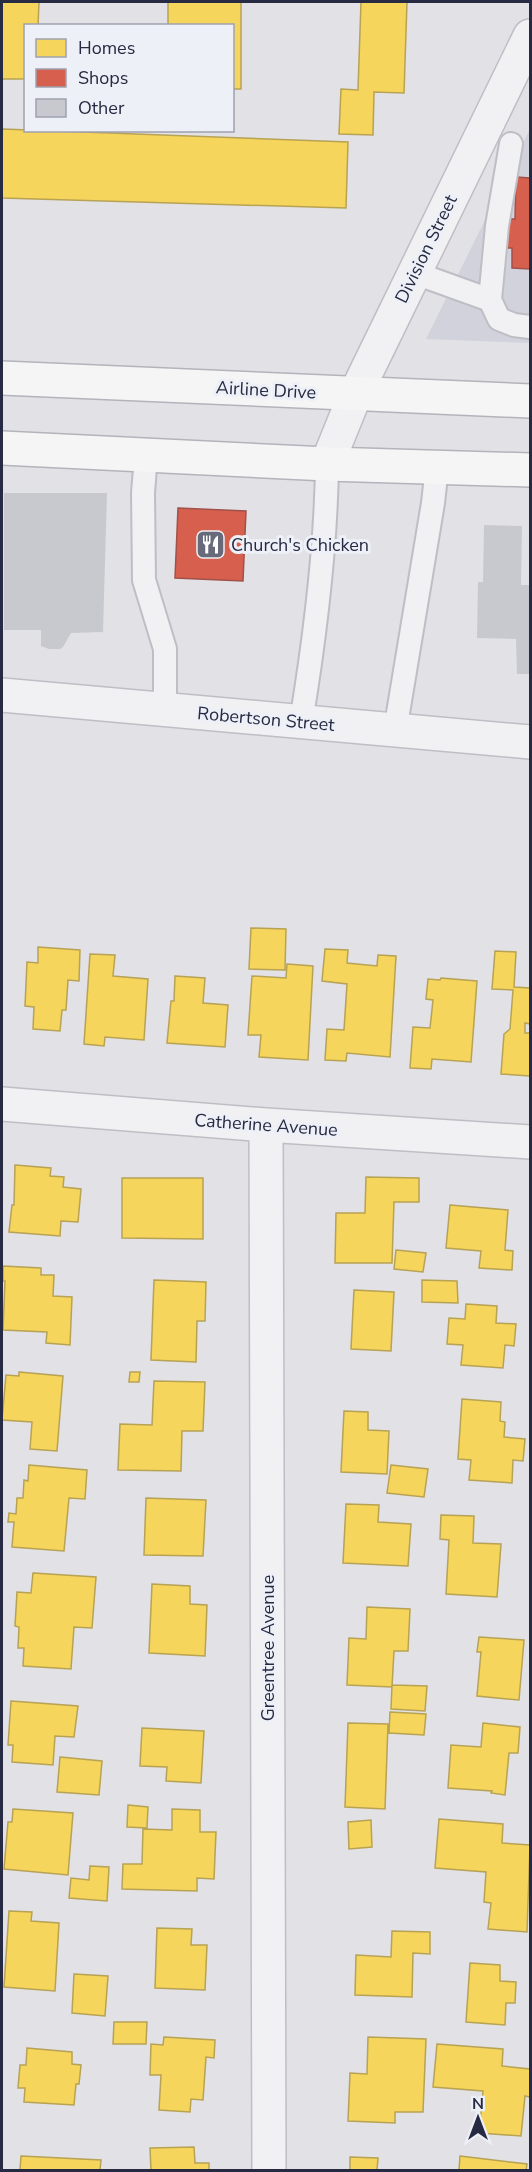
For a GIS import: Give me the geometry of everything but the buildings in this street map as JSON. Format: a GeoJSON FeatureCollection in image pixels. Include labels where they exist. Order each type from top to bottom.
{"type":"FeatureCollection","features":[{"type":"Feature","properties":{"kind":"highway","name":"Airline Drive"},"geometry":{"type":"LineString","coordinates":[[2,378],[531,401]]}},
{"type":"Feature","properties":{"kind":"highway"},"geometry":{"type":"LineString","coordinates":[[2,448],[327,464],[531,470]]}},
{"type":"Feature","properties":{"kind":"street","name":"Division Street"},"geometry":{"type":"LineString","coordinates":[[327,464],[355,395],[415,273],[507,144],[531,36]]}},
{"type":"Feature","properties":{"kind":"street","name":"Robertson Street"},"geometry":{"type":"LineString","coordinates":[[2,695],[531,742]]}},
{"type":"Feature","properties":{"kind":"street","name":"Catherine Avenue"},"geometry":{"type":"LineString","coordinates":[[2,1104],[266,1125],[531,1142]]}},
{"type":"Feature","properties":{"kind":"street","name":"Greentree Avenue"},"geometry":{"type":"LineString","coordinates":[[266,1125],[269,2170]]}},
{"type":"Feature","properties":{"kind":"lane"},"geometry":{"type":"LineString","coordinates":[[507,144],[490,300],[499,319],[514,326],[531,327]]}},
{"type":"Feature","properties":{"kind":"lane"},"geometry":{"type":"LineString","coordinates":[[415,273],[490,300]]}},
{"type":"Feature","properties":{"kind":"lane"},"geometry":{"type":"LineString","coordinates":[[146,455],[143,493],[144,580],[165,649],[165,710]]}},
{"type":"Feature","properties":{"kind":"lane"},"geometry":{"type":"LineString","coordinates":[[301,722],[313,647],[320,582],[327,464]]}},
{"type":"Feature","properties":{"kind":"lane"},"geometry":{"type":"LineString","coordinates":[[395,730],[434,503],[437,467]]}},
{"type":"Feature","properties":{"kind":"shaded area"},"geometry":{"type":"Polygon","coordinates":[[[530,129],[530,343],[426,339],[530,129]]]}},
{"type":"Feature","properties":{"kind":"place","name":"Church's Chicken"},"geometry":{"type":"Point","coordinates":[210,545]}}]}
